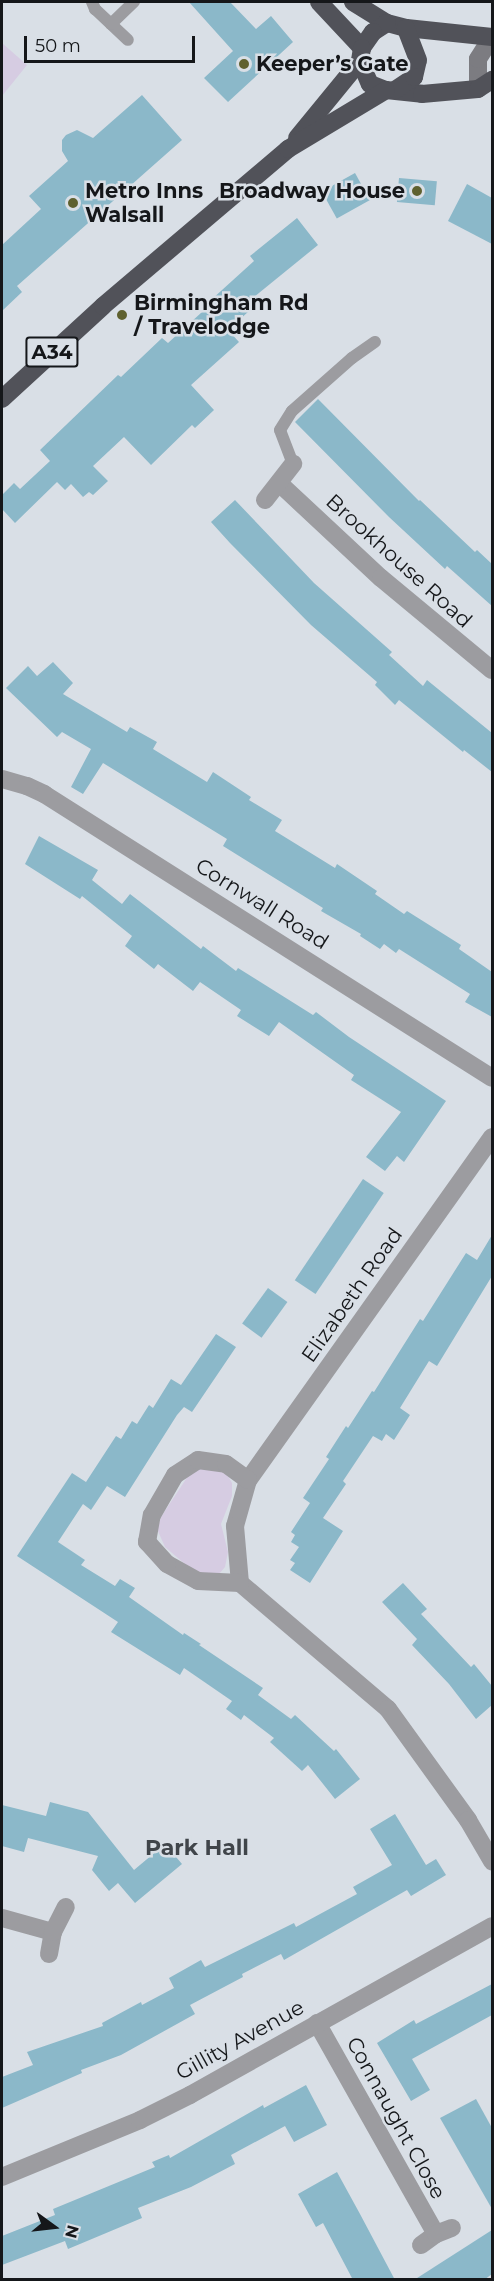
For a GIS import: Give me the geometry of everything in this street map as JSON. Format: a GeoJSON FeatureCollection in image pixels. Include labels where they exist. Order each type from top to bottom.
{"type":"FeatureCollection","features":[{"type":"Feature","properties":{"kind":"highway"},"geometry":{"type":"LineString","coordinates":[[319,2],[361,54],[370,84],[391,90],[422,94],[488,89]]}},
{"type":"Feature","properties":{"kind":"highway"},"geometry":{"type":"LineString","coordinates":[[353,2],[387,23],[406,28],[492,37]]}},
{"type":"Feature","properties":{"kind":"highway"},"geometry":{"type":"LineString","coordinates":[[361,54],[373,32],[387,23]]}},
{"type":"Feature","properties":{"kind":"highway"},"geometry":{"type":"LineString","coordinates":[[391,90],[414,77],[418,60],[406,28]]}},
{"type":"Feature","properties":{"kind":"highway","name":"A34"},"geometry":{"type":"LineString","coordinates":[[288,148],[361,54]]}},
{"type":"Feature","properties":{"kind":"highway","name":"A34"},"geometry":{"type":"LineString","coordinates":[[2,399],[103,306],[288,148],[391,90]]}},
{"type":"Feature","properties":{"kind":"street"},"geometry":{"type":"LineString","coordinates":[[488,89],[478,59],[492,37]]}},
{"type":"Feature","properties":{"kind":"street"},"geometry":{"type":"LineString","coordinates":[[265,500],[293,464]]}},
{"type":"Feature","properties":{"kind":"street","name":"Brookhouse Road"},"geometry":{"type":"LineString","coordinates":[[279,483],[381,578],[492,670]]}},
{"type":"Feature","properties":{"kind":"street","name":"Cornwall Road"},"geometry":{"type":"LineString","coordinates":[[2,779],[27,786],[53,800],[492,1078]]}},
{"type":"Feature","properties":{"kind":"street","name":"Elizabeth Road"},"geometry":{"type":"LineString","coordinates":[[240,1582],[235,1526],[248,1480],[492,1137]]}},
{"type":"Feature","properties":{"kind":"street"},"geometry":{"type":"LineString","coordinates":[[248,1480],[226,1464],[198,1460],[175,1475],[152,1515],[147,1542],[167,1564],[198,1581],[240,1582],[388,1709],[468,1820],[492,1861]]}},
{"type":"Feature","properties":{"kind":"street"},"geometry":{"type":"LineString","coordinates":[[49,1954],[53,1932],[66,1907]]}},
{"type":"Feature","properties":{"kind":"street"},"geometry":{"type":"LineString","coordinates":[[2,1918],[53,1932]]}},
{"type":"Feature","properties":{"kind":"street","name":"Gillity Avenue"},"geometry":{"type":"LineString","coordinates":[[2,2177],[150,2115],[492,1926]]}},
{"type":"Feature","properties":{"kind":"street","name":"Connaught Close"},"geometry":{"type":"LineString","coordinates":[[317,2023],[444,2231],[421,2245]]}},
{"type":"Feature","properties":{"kind":"lane"},"geometry":{"type":"LineString","coordinates":[[92,2],[95,9],[129,40]]}},
{"type":"Feature","properties":{"kind":"lane"},"geometry":{"type":"LineString","coordinates":[[111,24],[134,2]]}},
{"type":"Feature","properties":{"kind":"lane"},"geometry":{"type":"LineString","coordinates":[[293,464],[280,430],[292,411],[375,342]]}},
{"type":"Feature","properties":{"kind":"shaded area"},"geometry":{"type":"Polygon","coordinates":[[[2,43],[27,65],[2,96],[2,43]]]}},
{"type":"Feature","properties":{"kind":"shaded area"},"geometry":{"type":"Polygon","coordinates":[[[198,1468],[224,1469],[232,1483],[232,1496],[221,1524],[228,1552],[225,1567],[219,1574],[198,1575],[165,1547],[157,1529],[161,1517],[188,1476],[198,1468]]]}},
{"type":"Feature","properties":{"kind":"building","name":"Keeper’s Gate"},"geometry":{"type":"Polygon","coordinates":[[[189,2],[230,2],[256,29],[271,16],[293,42],[228,102],[204,78],[233,51],[189,2]]]}},
{"type":"Feature","properties":{"kind":"building","name":"Metro Inns Walsall"},"geometry":{"type":"Polygon","coordinates":[[[142,95],[182,140],[17,286],[22,292],[2,311],[2,245],[41,209],[29,196],[68,161],[62,151],[62,140],[66,135],[77,130],[93,138],[142,95]]]}},
{"type":"Feature","properties":{"kind":"building"},"geometry":{"type":"Polygon","coordinates":[[[355,173],[370,200],[337,219],[322,191],[355,173]]]}},
{"type":"Feature","properties":{"kind":"building","name":"Broadway House"},"geometry":{"type":"Polygon","coordinates":[[[399,178],[437,181],[435,205],[397,202],[399,178]]]}},
{"type":"Feature","properties":{"kind":"building"},"geometry":{"type":"Polygon","coordinates":[[[467,184],[492,198],[492,244],[448,221],[467,184]]]}},
{"type":"Feature","properties":{"kind":"building"},"geometry":{"type":"Polygon","coordinates":[[[297,218],[318,245],[254,297],[259,302],[228,330],[239,342],[191,385],[214,410],[195,428],[192,425],[151,465],[124,437],[93,466],[108,481],[93,495],[89,492],[83,497],[71,484],[65,490],[57,482],[15,523],[2,509],[2,495],[14,483],[20,489],[50,461],[40,450],[118,375],[121,377],[162,338],[168,343],[254,261],[250,256],[297,218]]]}},
{"type":"Feature","properties":{"kind":"building"},"geometry":{"type":"Polygon","coordinates":[[[318,399],[419,501],[475,552],[477,550],[492,564],[492,606],[447,566],[445,569],[389,517],[295,422],[318,399]]]}},
{"type":"Feature","properties":{"kind":"building"},"geometry":{"type":"Polygon","coordinates":[[[235,500],[314,583],[392,652],[389,655],[423,686],[427,680],[492,733],[492,772],[464,750],[463,752],[399,700],[395,705],[375,685],[377,682],[311,625],[230,543],[211,522],[235,500]]]}},
{"type":"Feature","properties":{"kind":"building"},"geometry":{"type":"Polygon","coordinates":[[[53,662],[73,683],[63,694],[127,732],[130,727],[157,742],[153,749],[207,782],[213,772],[251,797],[249,800],[282,820],[275,831],[335,868],[337,864],[377,891],[375,894],[404,914],[407,911],[461,945],[459,949],[492,972],[492,1017],[465,1002],[470,994],[399,949],[396,953],[384,944],[380,949],[360,936],[361,934],[321,911],[323,908],[223,846],[227,839],[103,763],[83,794],[71,787],[91,749],[62,732],[57,737],[6,688],[28,666],[37,676],[53,662]]]}},
{"type":"Feature","properties":{"kind":"building"},"geometry":{"type":"Polygon","coordinates":[[[39,836],[98,870],[92,880],[122,904],[130,894],[201,949],[203,946],[236,971],[238,968],[313,1015],[316,1012],[349,1037],[446,1101],[404,1162],[397,1156],[385,1171],[366,1157],[401,1112],[351,1080],[354,1075],[279,1022],[269,1036],[237,1016],[241,1010],[200,982],[193,991],[158,964],[154,969],[125,946],[132,936],[82,896],[80,899],[25,864],[39,836]]]}},
{"type":"Feature","properties":{"kind":"building"},"geometry":{"type":"Polygon","coordinates":[[[363,1179],[384,1193],[316,1294],[295,1280],[363,1179]]]}},
{"type":"Feature","properties":{"kind":"building"},"geometry":{"type":"Polygon","coordinates":[[[492,1235],[492,1276],[437,1366],[429,1361],[400,1408],[410,1415],[394,1440],[386,1434],[382,1441],[373,1436],[343,1481],[346,1484],[323,1518],[343,1531],[310,1583],[290,1570],[295,1563],[290,1560],[299,1547],[291,1542],[295,1535],[291,1532],[310,1503],[303,1498],[329,1459],[326,1457],[346,1426],[348,1428],[372,1391],[374,1392],[420,1319],[423,1321],[466,1253],[477,1260],[492,1235]]]}},
{"type":"Feature","properties":{"kind":"building"},"geometry":{"type":"Polygon","coordinates":[[[268,1288],[287,1302],[262,1338],[242,1324],[268,1288]]]}},
{"type":"Feature","properties":{"kind":"building"},"geometry":{"type":"Polygon","coordinates":[[[216,1334],[236,1347],[192,1412],[184,1407],[177,1415],[125,1497],[107,1486],[91,1510],[83,1504],[58,1542],[85,1560],[81,1565],[115,1586],[120,1579],[135,1588],[129,1597],[263,1688],[258,1695],[291,1719],[295,1715],[334,1751],[336,1749],[360,1779],[335,1799],[308,1765],[302,1771],[270,1742],[274,1738],[244,1715],[241,1720],[226,1709],[232,1701],[184,1668],[180,1675],[111,1632],[118,1622],[17,1556],[72,1473],[86,1482],[116,1436],[121,1439],[132,1421],[137,1424],[149,1405],[153,1408],[171,1379],[181,1385],[216,1334]]]}},
{"type":"Feature","properties":{"kind":"building"},"geometry":{"type":"Polygon","coordinates":[[[403,1583],[427,1609],[421,1614],[471,1667],[474,1664],[492,1686],[492,1705],[476,1719],[449,1684],[412,1645],[417,1639],[382,1602],[403,1583]]]}},
{"type":"Feature","properties":{"kind":"building"},"geometry":{"type":"Polygon","coordinates":[[[50,1802],[88,1812],[134,1870],[165,1844],[182,1864],[135,1903],[118,1883],[109,1891],[92,1870],[98,1856],[28,1838],[24,1852],[2,1846],[2,1805],[46,1816],[50,1802]]]}},
{"type":"Feature","properties":{"kind":"building"},"geometry":{"type":"Polygon","coordinates":[[[395,1814],[426,1865],[436,1859],[446,1875],[411,1896],[407,1890],[284,1960],[281,1954],[242,1974],[243,1977],[190,2005],[195,2014],[121,2055],[81,2070],[82,2073],[2,2108],[2,2077],[33,2065],[27,2052],[103,2026],[102,2023],[141,2002],[142,2005],[174,1988],[169,1978],[201,1960],[205,1967],[294,1923],[296,1927],[357,1894],[353,1887],[392,1865],[370,1829],[395,1814]]]}},
{"type":"Feature","properties":{"kind":"building"},"geometry":{"type":"Polygon","coordinates":[[[492,1984],[492,2015],[412,2059],[430,2090],[411,2101],[377,2043],[414,2020],[416,2024],[492,1984]]]}},
{"type":"Feature","properties":{"kind":"building"},"geometry":{"type":"Polygon","coordinates":[[[306,2085],[327,2125],[294,2142],[285,2126],[231,2155],[235,2164],[191,2187],[138,2208],[142,2218],[68,2249],[65,2241],[2,2265],[2,2236],[55,2215],[53,2209],[155,2167],[152,2162],[169,2155],[170,2158],[263,2105],[264,2108],[306,2085]]]}},
{"type":"Feature","properties":{"kind":"building"},"geometry":{"type":"Polygon","coordinates":[[[476,2099],[492,2128],[492,2209],[440,2118],[476,2099]]]}},
{"type":"Feature","properties":{"kind":"building"},"geometry":{"type":"Polygon","coordinates":[[[337,2172],[395,2280],[353,2280],[323,2223],[316,2227],[298,2194],[337,2172]]]}},
{"type":"Feature","properties":{"kind":"building"},"geometry":{"type":"Polygon","coordinates":[[[492,2230],[492,2274],[484,2280],[414,2280],[492,2230]]]}},
{"type":"Feature","properties":{"kind":"place","name":"Keeper’s Gate"},"geometry":{"type":"Point","coordinates":[244,64]}},
{"type":"Feature","properties":{"kind":"place","name":"Broadway House"},"geometry":{"type":"Point","coordinates":[417,191]}},
{"type":"Feature","properties":{"kind":"place","name":"Metro Inns Walsall"},"geometry":{"type":"Point","coordinates":[73,203]}},
{"type":"Feature","properties":{"kind":"place","name":"Birmingham Rd / Travelodge"},"geometry":{"type":"Point","coordinates":[122,315]}},
{"type":"Feature","properties":{"kind":"district","name":"Park Hall"},"geometry":{"type":"Point","coordinates":[197,1848]}}]}
